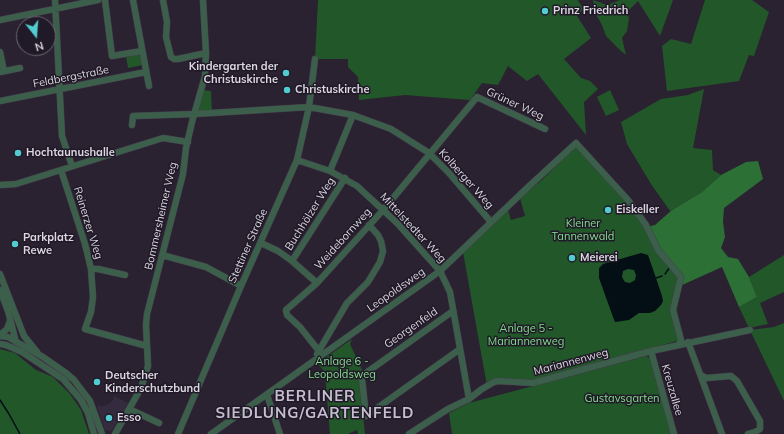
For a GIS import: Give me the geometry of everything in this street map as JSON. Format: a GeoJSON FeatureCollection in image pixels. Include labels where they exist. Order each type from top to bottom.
{"type":"FeatureCollection","features":[{"type":"Feature","properties":{"kind":"street"},"geometry":{"type":"LineString","coordinates":[[55,0],[62,136],[72,166]]}},
{"type":"Feature","properties":{"kind":"street"},"geometry":{"type":"LineString","coordinates":[[0,20],[98,0]]}},
{"type":"Feature","properties":{"kind":"street"},"geometry":{"type":"LineString","coordinates":[[105,0],[112,56],[142,51]]}},
{"type":"Feature","properties":{"kind":"street"},"geometry":{"type":"LineString","coordinates":[[133,0],[149,86]]}},
{"type":"Feature","properties":{"kind":"street"},"geometry":{"type":"LineString","coordinates":[[163,0],[167,22],[166,37],[171,57],[178,59],[206,53]]}},
{"type":"Feature","properties":{"kind":"street","name":"Bommersheimer Weg"},"geometry":{"type":"LineString","coordinates":[[111,434],[116,432],[141,388],[148,366],[146,318],[183,174],[188,142],[205,76],[206,53],[203,0]]}},
{"type":"Feature","properties":{"kind":"street"},"geometry":{"type":"LineString","coordinates":[[0,52],[2,71],[20,68]]}},
{"type":"Feature","properties":{"kind":"street","name":"Stettiner Straße"},"geometry":{"type":"LineString","coordinates":[[178,434],[297,160],[309,107],[316,59]]}},
{"type":"Feature","properties":{"kind":"street","name":"Feldbergstraße"},"geometry":{"type":"LineString","coordinates":[[0,100],[146,72]]}},
{"type":"Feature","properties":{"kind":"street","name":"Grüner Weg"},"geometry":{"type":"LineString","coordinates":[[477,97],[545,129]]}},
{"type":"Feature","properties":{"kind":"street","name":"Weidebornweg"},"geometry":{"type":"LineString","coordinates":[[319,351],[300,327],[288,317],[285,312],[286,310],[317,283],[384,209],[477,97]]}},
{"type":"Feature","properties":{"kind":"street","name":"Kolberger Weg"},"geometry":{"type":"LineString","coordinates":[[133,116],[309,107],[353,115],[391,129],[430,153],[491,222]]}},
{"type":"Feature","properties":{"kind":"street"},"geometry":{"type":"LineString","coordinates":[[132,109],[132,125]]}},
{"type":"Feature","properties":{"kind":"street"},"geometry":{"type":"LineString","coordinates":[[330,171],[353,115]]}},
{"type":"Feature","properties":{"kind":"street"},"geometry":{"type":"LineString","coordinates":[[0,185],[16,184],[163,138],[188,142]]}},
{"type":"Feature","properties":{"kind":"street","name":"Leopoldsweg"},"geometry":{"type":"LineString","coordinates":[[211,434],[440,271],[576,144],[628,200],[646,225],[658,250],[681,277],[673,310],[681,340],[679,344]]}},
{"type":"Feature","properties":{"kind":"street","name":"Mittelstedter Weg"},"geometry":{"type":"LineString","coordinates":[[297,160],[330,171],[357,186],[384,209],[440,271],[450,292],[468,399]]}},
{"type":"Feature","properties":{"kind":"street","name":"Reinerzer Weg"},"geometry":{"type":"LineString","coordinates":[[61,170],[85,244],[91,270],[93,297],[91,312],[85,329],[147,346]]}},
{"type":"Feature","properties":{"kind":"street","name":"Buchhölzer Weg"},"geometry":{"type":"LineString","coordinates":[[292,261],[345,178]]}},
{"type":"Feature","properties":{"kind":"street"},"geometry":{"type":"LineString","coordinates":[[315,360],[347,303],[368,282],[380,262],[383,254],[381,241],[369,225]]}},
{"type":"Feature","properties":{"kind":"street"},"geometry":{"type":"LineString","coordinates":[[261,243],[278,251],[317,283]]}},
{"type":"Feature","properties":{"kind":"street"},"geometry":{"type":"LineString","coordinates":[[162,255],[206,267],[241,286]]}},
{"type":"Feature","properties":{"kind":"street"},"geometry":{"type":"LineString","coordinates":[[91,270],[98,269],[125,275]]}},
{"type":"Feature","properties":{"kind":"street"},"geometry":{"type":"LineString","coordinates":[[0,274],[25,338],[43,357]]}},
{"type":"Feature","properties":{"kind":"street"},"geometry":{"type":"LineString","coordinates":[[0,290],[15,341],[22,352]]}},
{"type":"Feature","properties":{"kind":"street","name":"Georgenfeld"},"geometry":{"type":"LineString","coordinates":[[453,311],[366,372],[362,378],[366,416],[460,349]]}},
{"type":"Feature","properties":{"kind":"street"},"geometry":{"type":"LineString","coordinates":[[2,344],[15,341],[19,334],[15,313]]}},
{"type":"Feature","properties":{"kind":"street"},"geometry":{"type":"LineString","coordinates":[[0,335],[6,330],[10,322]]}},
{"type":"Feature","properties":{"kind":"street","name":"Mariannenweg"},"geometry":{"type":"LineString","coordinates":[[409,434],[448,409],[498,381],[533,383],[679,344],[750,330]]}},
{"type":"Feature","properties":{"kind":"street"},"geometry":{"type":"LineString","coordinates":[[0,335],[15,341],[43,357],[66,373],[90,401],[101,431],[105,434]]}},
{"type":"Feature","properties":{"kind":"street"},"geometry":{"type":"LineString","coordinates":[[688,342],[722,434]]}},
{"type":"Feature","properties":{"kind":"street"},"geometry":{"type":"LineString","coordinates":[[2,344],[22,352],[63,379],[81,400],[88,413],[94,433]]}},
{"type":"Feature","properties":{"kind":"street","name":"Kreuzallee"},"geometry":{"type":"LineString","coordinates":[[651,351],[674,434]]}},
{"type":"Feature","properties":{"kind":"street"},"geometry":{"type":"LineString","coordinates":[[700,374],[706,378],[731,376],[737,380],[760,421],[760,428],[755,432],[748,434]]}},
{"type":"Feature","properties":{"kind":"street"},"geometry":{"type":"LineString","coordinates":[[266,395],[280,434]]}},
{"type":"Feature","properties":{"kind":"street"},"geometry":{"type":"LineString","coordinates":[[129,409],[159,423]]}},
{"type":"Feature","properties":{"kind":"shaded area"},"geometry":{"type":"Polygon","coordinates":[[[641,253],[648,255],[662,296],[663,301],[661,305],[655,311],[650,313],[639,313],[629,320],[615,322],[599,278],[599,268],[603,264],[641,253]],[[628,269],[623,271],[622,277],[625,282],[630,283],[635,280],[636,275],[634,270],[628,269]]]}},
{"type":"Feature","properties":{"kind":"shaded area"},"geometry":{"type":"Polygon","coordinates":[[[114,396],[128,403],[113,429],[110,431],[105,430],[97,406],[100,405],[100,407],[109,404],[113,400],[114,396]]]}},
{"type":"Feature","properties":{"kind":"green space"},"geometry":{"type":"Polygon","coordinates":[[[318,0],[578,0],[583,9],[577,16],[591,38],[564,59],[581,78],[590,81],[598,89],[584,102],[586,135],[538,74],[527,81],[508,66],[498,85],[482,83],[470,100],[405,95],[359,100],[358,77],[348,67],[348,59],[315,59],[318,0]]]}},
{"type":"Feature","properties":{"kind":"green space"},"geometry":{"type":"Polygon","coordinates":[[[593,0],[607,5],[620,0],[673,0],[660,36],[638,1],[627,12],[629,18],[627,31],[622,38],[626,55],[606,36],[594,11],[593,0]]]}},
{"type":"Feature","properties":{"kind":"green space"},"geometry":{"type":"Polygon","coordinates":[[[705,0],[752,0],[769,12],[754,56],[749,55],[739,81],[667,91],[662,46],[671,39],[691,44],[705,0]]]}},
{"type":"Feature","properties":{"kind":"green space"},"geometry":{"type":"Polygon","coordinates":[[[137,54],[142,56],[143,65],[128,68],[126,56],[137,54]]]}},
{"type":"Feature","properties":{"kind":"green space"},"geometry":{"type":"Polygon","coordinates":[[[704,89],[693,148],[712,150],[713,170],[721,175],[702,192],[670,211],[651,184],[627,144],[621,122],[661,99],[688,95],[704,89]]]}},
{"type":"Feature","properties":{"kind":"green space"},"geometry":{"type":"Polygon","coordinates":[[[201,90],[211,91],[212,113],[195,114],[201,90]]]}},
{"type":"Feature","properties":{"kind":"green space"},"geometry":{"type":"Polygon","coordinates":[[[610,90],[619,110],[606,116],[597,97],[610,90]]]}},
{"type":"Feature","properties":{"kind":"green space"},"geometry":{"type":"Polygon","coordinates":[[[576,146],[627,201],[680,277],[671,310],[680,340],[533,383],[498,381],[487,386],[463,252],[508,210],[511,220],[525,216],[520,198],[543,179],[576,146]]]}},
{"type":"Feature","properties":{"kind":"green space"},"geometry":{"type":"Polygon","coordinates":[[[758,161],[763,179],[724,208],[723,222],[725,237],[721,248],[728,257],[738,259],[749,277],[757,297],[739,307],[722,267],[680,286],[682,277],[658,250],[647,227],[655,225],[672,210],[702,192],[721,175],[746,162],[758,161]]]}},
{"type":"Feature","properties":{"kind":"green space"},"geometry":{"type":"Polygon","coordinates":[[[784,255],[784,292],[760,303],[768,324],[749,328],[739,307],[757,297],[749,277],[784,255]]]}},
{"type":"Feature","properties":{"kind":"green space"},"geometry":{"type":"Polygon","coordinates":[[[784,323],[784,401],[750,330],[774,327],[784,323]]]}},
{"type":"Feature","properties":{"kind":"green space","name":"Anlage 6 - Leopoldsweg"},"geometry":{"type":"Polygon","coordinates":[[[352,339],[350,344],[363,372],[359,375],[365,434],[358,434],[357,430],[348,434],[330,434],[325,373],[318,363],[352,339]]]}},
{"type":"Feature","properties":{"kind":"green space"},"geometry":{"type":"Polygon","coordinates":[[[0,349],[15,353],[36,370],[53,377],[70,394],[81,410],[89,434],[0,434],[0,349]]]}},
{"type":"Feature","properties":{"kind":"green space","name":"Gustavsgarten"},"geometry":{"type":"Polygon","coordinates":[[[646,356],[650,358],[672,434],[452,434],[449,413],[469,403],[646,356]]]}},
{"type":"Feature","properties":{"kind":"waterway"},"geometry":{"type":"LineString","coordinates":[[665,274],[670,267]]}},
{"type":"Feature","properties":{"kind":"waterway"},"geometry":{"type":"LineString","coordinates":[[656,278],[662,276]]}},
{"type":"Feature","properties":{"kind":"waterway"},"geometry":{"type":"LineString","coordinates":[[0,400],[20,434]]}},
{"type":"Feature","properties":{"kind":"place","name":"Prinz Friedrich"},"geometry":{"type":"Point","coordinates":[545,11]}},
{"type":"Feature","properties":{"kind":"place","name":"Kindergarten der Christuskirche"},"geometry":{"type":"Point","coordinates":[286,73]}},
{"type":"Feature","properties":{"kind":"place","name":"Christuskirche"},"geometry":{"type":"Point","coordinates":[287,90]}},
{"type":"Feature","properties":{"kind":"place","name":"Hochtaunushalle"},"geometry":{"type":"Point","coordinates":[18,153]}},
{"type":"Feature","properties":{"kind":"place","name":"Eiskeller"},"geometry":{"type":"Point","coordinates":[608,210]}},
{"type":"Feature","properties":{"kind":"place","name":"Parkplatz Rewe"},"geometry":{"type":"Point","coordinates":[15,244]}},
{"type":"Feature","properties":{"kind":"place","name":"Meierei"},"geometry":{"type":"Point","coordinates":[572,258]}},
{"type":"Feature","properties":{"kind":"place","name":"Deutscher Kinderschutzbund"},"geometry":{"type":"Point","coordinates":[97,382]}},
{"type":"Feature","properties":{"kind":"place","name":"Esso"},"geometry":{"type":"Point","coordinates":[109,418]}},
{"type":"Feature","properties":{"kind":"district","name":"BERLINER SIEDLUNG/GARTENFELD"},"geometry":{"type":"Point","coordinates":[315,404]}},
{"type":"Feature","properties":{"kind":"park label","name":"Kleiner Tannenwald"},"geometry":{"type":"Point","coordinates":[583,230]}},
{"type":"Feature","properties":{"kind":"park label","name":"Anlage 5 - Mariannenweg"},"geometry":{"type":"Point","coordinates":[526,335]}}]}
